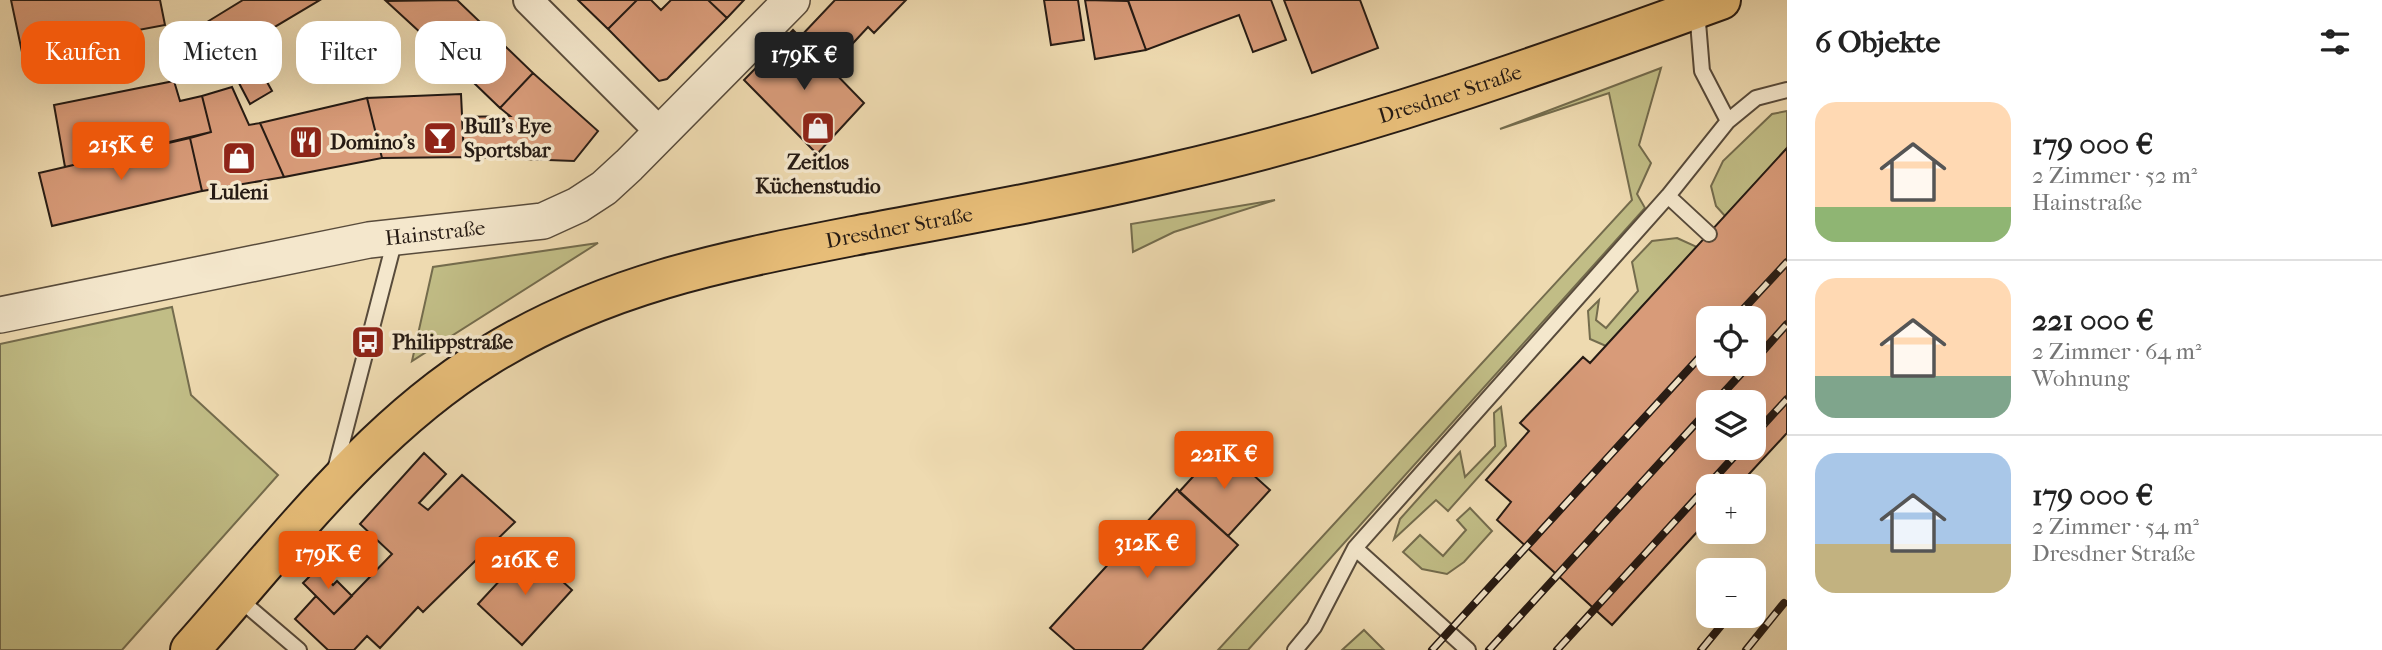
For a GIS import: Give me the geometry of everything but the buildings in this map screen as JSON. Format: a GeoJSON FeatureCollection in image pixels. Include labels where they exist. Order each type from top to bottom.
{"type":"FeatureCollection","features":[{"type":"Feature","properties":{"kind":"main road","name":"Dresdner Straße"},"geometry":{"type":"LineString","coordinates":[[190,650],[328,495],[414,407],[485,357],[550,320],[637,285],[729,260],[1098,188],[1262,150],[1426,101],[1702,3]]}},
{"type":"Feature","properties":{"kind":"street"},"geometry":{"type":"LineString","coordinates":[[528,0],[660,132]]}},
{"type":"Feature","properties":{"kind":"street","name":"Hainstraße"},"geometry":{"type":"LineString","coordinates":[[0,315],[395,238],[510,227],[562,214],[604,188],[792,0]]}},
{"type":"Feature","properties":{"kind":"lane"},"geometry":{"type":"LineString","coordinates":[[1702,3],[1702,71],[1728,121]]}},
{"type":"Feature","properties":{"kind":"lane"},"geometry":{"type":"LineString","coordinates":[[1294,650],[1314,628],[1355,548],[1668,196],[1728,121],[1756,98],[1787,90]]}},
{"type":"Feature","properties":{"kind":"lane"},"geometry":{"type":"LineString","coordinates":[[1668,196],[1709,234]]}},
{"type":"Feature","properties":{"kind":"lane"},"geometry":{"type":"LineString","coordinates":[[328,495],[395,238]]}},
{"type":"Feature","properties":{"kind":"lane"},"geometry":{"type":"LineString","coordinates":[[1355,548],[1468,650]]}},
{"type":"Feature","properties":{"kind":"lane"},"geometry":{"type":"LineString","coordinates":[[237,597],[299,650]]}},
{"type":"Feature","properties":{"kind":"shaded area"},"geometry":{"type":"Polygon","coordinates":[[[1661,68],[1639,145],[1651,163],[1637,194],[1645,208],[1248,650],[1218,650],[1632,200],[1609,93],[1500,129],[1661,68]]]}},
{"type":"Feature","properties":{"kind":"shaded area"},"geometry":{"type":"Polygon","coordinates":[[[1787,111],[1787,148],[1725,216],[1716,206],[1711,186],[1723,161],[1772,114],[1787,111]]]}},
{"type":"Feature","properties":{"kind":"shaded area"},"geometry":{"type":"Polygon","coordinates":[[[1275,200],[1174,232],[1133,252],[1131,224],[1275,200]]]}},
{"type":"Feature","properties":{"kind":"shaded area"},"geometry":{"type":"Polygon","coordinates":[[[1677,238],[1697,247],[1606,346],[1590,339],[1588,311],[1599,300],[1596,320],[1606,328],[1638,291],[1632,262],[1652,241],[1677,238]]]}},
{"type":"Feature","properties":{"kind":"shaded area"},"geometry":{"type":"Polygon","coordinates":[[[598,243],[412,361],[433,267],[598,243]]]}},
{"type":"Feature","properties":{"kind":"shaded area"},"geometry":{"type":"Polygon","coordinates":[[[172,307],[191,395],[278,475],[122,650],[0,650],[0,344],[172,307]]]}},
{"type":"Feature","properties":{"kind":"shaded area"},"geometry":{"type":"Polygon","coordinates":[[[1501,407],[1506,446],[1448,511],[1436,500],[1394,539],[1400,519],[1460,452],[1465,477],[1495,446],[1494,413],[1501,407]]]}},
{"type":"Feature","properties":{"kind":"shaded area"},"geometry":{"type":"Polygon","coordinates":[[[1470,508],[1492,531],[1464,562],[1447,574],[1422,569],[1403,552],[1420,535],[1443,556],[1466,530],[1457,520],[1470,508]]]}},
{"type":"Feature","properties":{"kind":"shaded area"},"geometry":{"type":"Polygon","coordinates":[[[1364,630],[1384,650],[1342,650],[1364,630]]]}},
{"type":"Feature","properties":{"kind":"railway"},"geometry":{"type":"LineString","coordinates":[[1746,306],[1787,262]]}},
{"type":"Feature","properties":{"kind":"railway"},"geometry":{"type":"LineString","coordinates":[[1766,348],[1787,324]]}},
{"type":"Feature","properties":{"kind":"railway"},"geometry":{"type":"LineString","coordinates":[[1432,650],[1696,361]]}},
{"type":"Feature","properties":{"kind":"railway"},"geometry":{"type":"LineString","coordinates":[[1726,390],[1739,376]]}},
{"type":"Feature","properties":{"kind":"railway"},"geometry":{"type":"LineString","coordinates":[[1766,422],[1787,399]]}},
{"type":"Feature","properties":{"kind":"railway"},"geometry":{"type":"LineString","coordinates":[[1489,650],[1696,423]]}},
{"type":"Feature","properties":{"kind":"railway"},"geometry":{"type":"LineString","coordinates":[[1557,650],[1731,460]]}},
{"type":"Feature","properties":{"kind":"railway"},"geometry":{"type":"LineString","coordinates":[[1746,650],[1784,603]]}},
{"type":"Feature","properties":{"kind":"railway"},"geometry":{"type":"LineString","coordinates":[[1701,650],[1719,628]]}},
{"type":"Feature","properties":{"kind":"place","name":"Zeitlos Küchenstudio"},"geometry":{"type":"Point","coordinates":[818,128]}},
{"type":"Feature","properties":{"kind":"place","name":"Bull’s Eye Sportsbar"},"geometry":{"type":"Point","coordinates":[440,138]}},
{"type":"Feature","properties":{"kind":"place","name":"Domino's"},"geometry":{"type":"Point","coordinates":[306,142]}},
{"type":"Feature","properties":{"kind":"place","name":"Luleni"},"geometry":{"type":"Point","coordinates":[239,158]}},
{"type":"Feature","properties":{"kind":"place","name":"Philippstraße"},"geometry":{"type":"Point","coordinates":[368,342]}}]}
